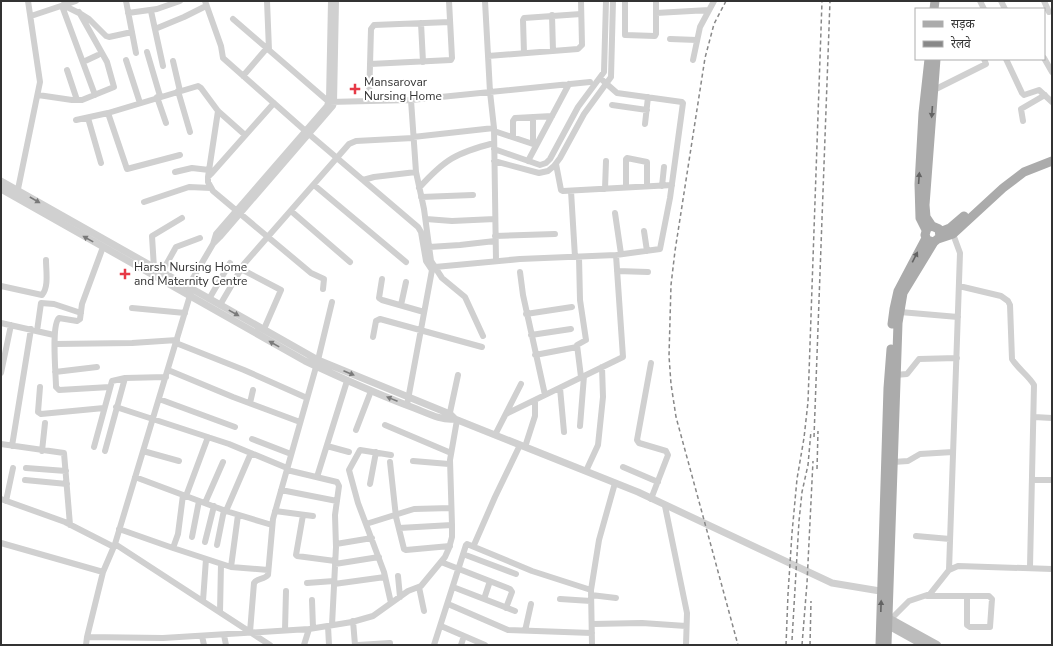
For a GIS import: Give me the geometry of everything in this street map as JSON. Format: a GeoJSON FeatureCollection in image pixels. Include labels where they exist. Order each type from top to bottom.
{"type":"FeatureCollection","features":[{"type":"Feature","properties":{"kind":"main road"},"geometry":{"type":"LineString","coordinates":[[928,231],[920,218],[919,184],[923,112],[929,60]]}},
{"type":"Feature","properties":{"kind":"main road"},"geometry":{"type":"LineString","coordinates":[[936,60],[926,205],[929,241],[953,234],[1014,179],[1024,172],[1052,161]]}},
{"type":"Feature","properties":{"kind":"main road"},"geometry":{"type":"LineString","coordinates":[[880,645],[885,592],[893,462],[898,323],[903,293],[938,238],[957,223],[1006,178],[1026,166],[1052,161]]}},
{"type":"Feature","properties":{"kind":"main road"},"geometry":{"type":"LineString","coordinates":[[887,645],[889,621],[885,592],[888,388],[894,309],[898,291],[928,231],[937,227],[938,238]]}},
{"type":"Feature","properties":{"kind":"main road"},"geometry":{"type":"LineString","coordinates":[[889,621],[924,645]]}},
{"type":"Feature","properties":{"kind":"main road"},"geometry":{"type":"LineString","coordinates":[[889,621],[937,645]]}},
{"type":"Feature","properties":{"kind":"street"},"geometry":{"type":"LineString","coordinates":[[16,198],[40,82],[28,1]]}},
{"type":"Feature","properties":{"kind":"street"},"geometry":{"type":"LineString","coordinates":[[31,16],[76,1]]}},
{"type":"Feature","properties":{"kind":"street"},"geometry":{"type":"LineString","coordinates":[[126,1],[136,53]]}},
{"type":"Feature","properties":{"kind":"street"},"geometry":{"type":"LineString","coordinates":[[128,13],[151,11],[180,1]]}},
{"type":"Feature","properties":{"kind":"street"},"geometry":{"type":"LineString","coordinates":[[243,76],[268,49],[267,1]]}},
{"type":"Feature","properties":{"kind":"street"},"geometry":{"type":"LineString","coordinates":[[86,645],[103,572],[114,545],[166,377],[185,313],[188,291],[213,244],[216,234],[238,213],[308,133],[331,110],[331,1]]}},
{"type":"Feature","properties":{"kind":"street"},"geometry":{"type":"LineString","coordinates":[[331,103],[336,1]]}},
{"type":"Feature","properties":{"kind":"street"},"geometry":{"type":"LineString","coordinates":[[370,64],[451,60],[449,1]]}},
{"type":"Feature","properties":{"kind":"street"},"geometry":{"type":"LineString","coordinates":[[485,1],[490,92],[494,130],[496,261]]}},
{"type":"Feature","properties":{"kind":"street"},"geometry":{"type":"LineString","coordinates":[[488,56],[578,49],[582,45],[581,1]]}},
{"type":"Feature","properties":{"kind":"street"},"geometry":{"type":"LineString","coordinates":[[494,152],[534,173],[548,171],[556,164],[603,81],[606,1]]}},
{"type":"Feature","properties":{"kind":"street"},"geometry":{"type":"LineString","coordinates":[[419,188],[437,169],[453,157],[464,152],[494,152],[540,165],[548,161],[578,107],[612,73],[613,1]]}},
{"type":"Feature","properties":{"kind":"street"},"geometry":{"type":"LineString","coordinates":[[625,1],[625,34],[627,36],[656,35],[656,1]]}},
{"type":"Feature","properties":{"kind":"street"},"geometry":{"type":"LineString","coordinates":[[693,60],[700,27],[714,1]]}},
{"type":"Feature","properties":{"kind":"street"},"geometry":{"type":"LineString","coordinates":[[1044,1],[1048,12]]}},
{"type":"Feature","properties":{"kind":"street"},"geometry":{"type":"LineString","coordinates":[[155,29],[184,17],[206,3],[222,56],[308,133],[420,229],[426,261],[432,270],[407,401]]}},
{"type":"Feature","properties":{"kind":"street"},"geometry":{"type":"LineString","coordinates":[[62,6],[79,12],[89,19],[106,36],[109,37],[132,32]]}},
{"type":"Feature","properties":{"kind":"street"},"geometry":{"type":"LineString","coordinates":[[62,6],[95,95]]}},
{"type":"Feature","properties":{"kind":"street"},"geometry":{"type":"LineString","coordinates":[[656,13],[709,10]]}},
{"type":"Feature","properties":{"kind":"street"},"geometry":{"type":"LineString","coordinates":[[151,11],[163,66]]}},
{"type":"Feature","properties":{"kind":"street"},"geometry":{"type":"LineString","coordinates":[[38,96],[77,100],[87,98],[113,88],[115,85],[107,62],[79,12]]}},
{"type":"Feature","properties":{"kind":"street"},"geometry":{"type":"LineString","coordinates":[[524,53],[524,18],[582,14]]}},
{"type":"Feature","properties":{"kind":"street"},"geometry":{"type":"LineString","coordinates":[[552,15],[553,51]]}},
{"type":"Feature","properties":{"kind":"street"},"geometry":{"type":"LineString","coordinates":[[233,19],[331,103],[412,100],[590,82]]}},
{"type":"Feature","properties":{"kind":"street"},"geometry":{"type":"LineString","coordinates":[[369,101],[372,26],[450,22]]}},
{"type":"Feature","properties":{"kind":"street"},"geometry":{"type":"LineString","coordinates":[[421,23],[423,62]]}},
{"type":"Feature","properties":{"kind":"street"},"geometry":{"type":"LineString","coordinates":[[670,39],[697,40]]}},
{"type":"Feature","properties":{"kind":"street"},"geometry":{"type":"LineString","coordinates":[[147,52],[166,123]]}},
{"type":"Feature","properties":{"kind":"street"},"geometry":{"type":"LineString","coordinates":[[83,62],[98,55]]}},
{"type":"Feature","properties":{"kind":"street"},"geometry":{"type":"LineString","coordinates":[[126,60],[140,102]]}},
{"type":"Feature","properties":{"kind":"street"},"geometry":{"type":"LineString","coordinates":[[934,90],[986,64],[984,60]]}},
{"type":"Feature","properties":{"kind":"street"},"geometry":{"type":"LineString","coordinates":[[1006,60],[1024,95],[1039,90],[1050,99]]}},
{"type":"Feature","properties":{"kind":"street"},"geometry":{"type":"LineString","coordinates":[[1045,60],[1052,72]]}},
{"type":"Feature","properties":{"kind":"street"},"geometry":{"type":"LineString","coordinates":[[173,61],[190,132]]}},
{"type":"Feature","properties":{"kind":"street"},"geometry":{"type":"LineString","coordinates":[[67,70],[77,100]]}},
{"type":"Feature","properties":{"kind":"street"},"geometry":{"type":"LineString","coordinates":[[435,267],[496,261],[619,255],[658,250],[661,247],[684,105],[682,102],[617,93],[603,81]]}},
{"type":"Feature","properties":{"kind":"street"},"geometry":{"type":"LineString","coordinates":[[528,161],[535,144],[569,84]]}},
{"type":"Feature","properties":{"kind":"street"},"geometry":{"type":"LineString","coordinates":[[76,120],[108,113],[196,86],[200,87],[218,111],[245,135]]}},
{"type":"Feature","properties":{"kind":"street"},"geometry":{"type":"LineString","coordinates":[[645,124],[648,97]]}},
{"type":"Feature","properties":{"kind":"street"},"geometry":{"type":"LineString","coordinates":[[1023,121],[1021,109],[1050,99]]}},
{"type":"Feature","properties":{"kind":"street"},"geometry":{"type":"LineString","coordinates":[[412,100],[416,172],[426,219],[432,261],[442,278],[465,297],[483,336]]}},
{"type":"Feature","properties":{"kind":"street"},"geometry":{"type":"LineString","coordinates":[[208,177],[274,103]]}},
{"type":"Feature","properties":{"kind":"street"},"geometry":{"type":"LineString","coordinates":[[612,105],[647,110]]}},
{"type":"Feature","properties":{"kind":"street"},"geometry":{"type":"LineString","coordinates":[[218,111],[208,177],[208,182],[211,188],[238,213],[311,273],[324,279],[323,290]]}},
{"type":"Feature","properties":{"kind":"street"},"geometry":{"type":"LineString","coordinates":[[108,113],[126,169],[180,155]]}},
{"type":"Feature","properties":{"kind":"street"},"geometry":{"type":"LineString","coordinates":[[513,137],[514,119],[552,116]]}},
{"type":"Feature","properties":{"kind":"street"},"geometry":{"type":"LineString","coordinates":[[533,117],[535,144]]}},
{"type":"Feature","properties":{"kind":"street"},"geometry":{"type":"LineString","coordinates":[[88,118],[101,164]]}},
{"type":"Feature","properties":{"kind":"street"},"geometry":{"type":"LineString","coordinates":[[220,305],[241,269],[349,144],[356,141],[413,138],[494,130],[535,144]]}},
{"type":"Feature","properties":{"kind":"street"},"geometry":{"type":"LineString","coordinates":[[626,187],[627,158],[647,162],[646,186]]}},
{"type":"Feature","properties":{"kind":"street"},"geometry":{"type":"LineString","coordinates":[[605,188],[606,161]]}},
{"type":"Feature","properties":{"kind":"street"},"geometry":{"type":"LineString","coordinates":[[556,164],[561,190],[563,191],[672,185]]}},
{"type":"Feature","properties":{"kind":"street"},"geometry":{"type":"LineString","coordinates":[[662,186],[664,167]]}},
{"type":"Feature","properties":{"kind":"street"},"geometry":{"type":"LineString","coordinates":[[174,172],[192,168],[209,170]]}},
{"type":"Feature","properties":{"kind":"street"},"geometry":{"type":"LineString","coordinates":[[363,180],[374,177],[416,172]]}},
{"type":"Feature","properties":{"kind":"street"},"geometry":{"type":"LineString","coordinates":[[1,181],[114,249],[317,363],[407,401],[615,483],[832,583],[885,592]]}},
{"type":"Feature","properties":{"kind":"street"},"geometry":{"type":"LineString","coordinates":[[314,185],[406,262]]}},
{"type":"Feature","properties":{"kind":"street"},"geometry":{"type":"LineString","coordinates":[[144,202],[189,187],[211,188]]}},
{"type":"Feature","properties":{"kind":"street"},"geometry":{"type":"LineString","coordinates":[[1,190],[103,248],[114,249],[162,272],[188,291],[220,305],[347,381],[371,391],[407,401]]}},
{"type":"Feature","properties":{"kind":"street"},"geometry":{"type":"LineString","coordinates":[[571,191],[580,300],[586,340],[577,344],[583,377],[580,426]]}},
{"type":"Feature","properties":{"kind":"street"},"geometry":{"type":"LineString","coordinates":[[421,197],[474,195]]}},
{"type":"Feature","properties":{"kind":"street"},"geometry":{"type":"LineString","coordinates":[[291,212],[350,262]]}},
{"type":"Feature","properties":{"kind":"street"},"geometry":{"type":"LineString","coordinates":[[506,414],[602,368],[621,358],[624,354],[618,271],[619,255],[615,213]]}},
{"type":"Feature","properties":{"kind":"street"},"geometry":{"type":"LineString","coordinates":[[154,268],[152,236],[182,218]]}},
{"type":"Feature","properties":{"kind":"street"},"geometry":{"type":"LineString","coordinates":[[426,219],[452,220],[495,218]]}},
{"type":"Feature","properties":{"kind":"street"},"geometry":{"type":"LineString","coordinates":[[644,231],[647,251]]}},
{"type":"Feature","properties":{"kind":"street"},"geometry":{"type":"LineString","coordinates":[[429,247],[460,246],[495,239],[555,234]]}},
{"type":"Feature","properties":{"kind":"street"},"geometry":{"type":"LineString","coordinates":[[949,570],[960,253],[953,234]]}},
{"type":"Feature","properties":{"kind":"street"},"geometry":{"type":"LineString","coordinates":[[162,272],[176,247],[200,238]]}},
{"type":"Feature","properties":{"kind":"street"},"geometry":{"type":"LineString","coordinates":[[103,248],[84,297],[80,319],[77,321],[57,319],[54,336],[56,387],[59,390],[110,387]]}},
{"type":"Feature","properties":{"kind":"street"},"geometry":{"type":"LineString","coordinates":[[1,286],[42,296],[46,286],[46,260]]}},
{"type":"Feature","properties":{"kind":"street"},"geometry":{"type":"LineString","coordinates":[[209,299],[230,263]]}},
{"type":"Feature","properties":{"kind":"street"},"geometry":{"type":"LineString","coordinates":[[241,269],[281,290],[264,330]]}},
{"type":"Feature","properties":{"kind":"street"},"geometry":{"type":"LineString","coordinates":[[618,271],[648,272]]}},
{"type":"Feature","properties":{"kind":"street"},"geometry":{"type":"LineString","coordinates":[[520,272],[526,314],[545,395]]}},
{"type":"Feature","properties":{"kind":"street"},"geometry":{"type":"LineString","coordinates":[[382,279],[379,298],[424,312]]}},
{"type":"Feature","properties":{"kind":"street"},"geometry":{"type":"LineString","coordinates":[[401,305],[406,282]]}},
{"type":"Feature","properties":{"kind":"street"},"geometry":{"type":"LineString","coordinates":[[959,286],[1000,296],[1008,301],[1010,305],[1012,359],[1015,365],[1032,381],[1034,385],[1030,567]]}},
{"type":"Feature","properties":{"kind":"street"},"geometry":{"type":"LineString","coordinates":[[250,632],[254,583],[256,580],[267,577],[272,525],[275,511],[317,363],[332,302]]}},
{"type":"Feature","properties":{"kind":"street"},"geometry":{"type":"LineString","coordinates":[[12,446],[34,330],[41,304],[54,304],[81,313]]}},
{"type":"Feature","properties":{"kind":"street"},"geometry":{"type":"LineString","coordinates":[[526,314],[572,307]]}},
{"type":"Feature","properties":{"kind":"street"},"geometry":{"type":"LineString","coordinates":[[132,308],[185,313]]}},
{"type":"Feature","properties":{"kind":"street"},"geometry":{"type":"LineString","coordinates":[[900,312],[958,317]]}},
{"type":"Feature","properties":{"kind":"street"},"geometry":{"type":"LineString","coordinates":[[373,337],[378,319],[482,346]]}},
{"type":"Feature","properties":{"kind":"street"},"geometry":{"type":"LineString","coordinates":[[1,323],[54,336]]}},
{"type":"Feature","properties":{"kind":"street"},"geometry":{"type":"LineString","coordinates":[[1,373],[11,325]]}},
{"type":"Feature","properties":{"kind":"street"},"geometry":{"type":"LineString","coordinates":[[531,334],[571,328]]}},
{"type":"Feature","properties":{"kind":"street"},"geometry":{"type":"LineString","coordinates":[[55,344],[176,341],[307,398]]}},
{"type":"Feature","properties":{"kind":"street"},"geometry":{"type":"LineString","coordinates":[[535,355],[577,347]]}},
{"type":"Feature","properties":{"kind":"street"},"geometry":{"type":"LineString","coordinates":[[895,375],[907,374],[916,362],[922,358],[957,358]]}},
{"type":"Feature","properties":{"kind":"street"},"geometry":{"type":"LineString","coordinates":[[651,363],[637,440],[639,443],[666,451],[668,453],[651,499]]}},
{"type":"Feature","properties":{"kind":"street"},"geometry":{"type":"LineString","coordinates":[[56,372],[97,367]]}},
{"type":"Feature","properties":{"kind":"street"},"geometry":{"type":"LineString","coordinates":[[586,471],[598,445],[603,397],[602,368]]}},
{"type":"Feature","properties":{"kind":"street"},"geometry":{"type":"LineString","coordinates":[[168,370],[300,422]]}},
{"type":"Feature","properties":{"kind":"street"},"geometry":{"type":"LineString","coordinates":[[87,637],[146,642],[163,638],[311,628],[372,617],[391,602],[410,590],[419,587],[441,562],[450,546],[452,525],[450,464],[452,418],[458,375]]}},
{"type":"Feature","properties":{"kind":"street"},"geometry":{"type":"LineString","coordinates":[[94,447],[112,381],[125,378],[166,377]]}},
{"type":"Feature","properties":{"kind":"street"},"geometry":{"type":"LineString","coordinates":[[104,451],[125,378]]}},
{"type":"Feature","properties":{"kind":"street"},"geometry":{"type":"LineString","coordinates":[[318,477],[347,381]]}},
{"type":"Feature","properties":{"kind":"street"},"geometry":{"type":"LineString","coordinates":[[493,434],[506,414],[521,384]]}},
{"type":"Feature","properties":{"kind":"street"},"geometry":{"type":"LineString","coordinates":[[40,387],[38,412],[41,414],[104,408]]}},
{"type":"Feature","properties":{"kind":"street"},"geometry":{"type":"LineString","coordinates":[[560,388],[564,432]]}},
{"type":"Feature","properties":{"kind":"street"},"geometry":{"type":"LineString","coordinates":[[250,403],[253,390]]}},
{"type":"Feature","properties":{"kind":"street"},"geometry":{"type":"LineString","coordinates":[[356,430],[371,391]]}},
{"type":"Feature","properties":{"kind":"street"},"geometry":{"type":"LineString","coordinates":[[159,399],[235,427]]}},
{"type":"Feature","properties":{"kind":"street"},"geometry":{"type":"LineString","coordinates":[[474,545],[514,459],[523,446],[535,416],[535,400]]}},
{"type":"Feature","properties":{"kind":"street"},"geometry":{"type":"LineString","coordinates":[[116,407],[208,437],[251,453],[287,469],[337,482],[339,484],[335,516],[336,544],[329,645]]}},
{"type":"Feature","properties":{"kind":"street"},"geometry":{"type":"LineString","coordinates":[[1034,417],[1052,418]]}},
{"type":"Feature","properties":{"kind":"street"},"geometry":{"type":"LineString","coordinates":[[42,451],[45,423]]}},
{"type":"Feature","properties":{"kind":"street"},"geometry":{"type":"LineString","coordinates":[[385,425],[451,453]]}},
{"type":"Feature","properties":{"kind":"street"},"geometry":{"type":"LineString","coordinates":[[173,548],[178,534],[184,495],[208,437]]}},
{"type":"Feature","properties":{"kind":"street"},"geometry":{"type":"LineString","coordinates":[[252,439],[291,454]]}},
{"type":"Feature","properties":{"kind":"street"},"geometry":{"type":"LineString","coordinates":[[1,444],[64,453],[70,525]]}},
{"type":"Feature","properties":{"kind":"street"},"geometry":{"type":"LineString","coordinates":[[327,446],[349,452]]}},
{"type":"Feature","properties":{"kind":"street"},"geometry":{"type":"LineString","coordinates":[[391,455],[360,450],[349,470],[358,503],[379,557],[391,602]]}},
{"type":"Feature","properties":{"kind":"street"},"geometry":{"type":"LineString","coordinates":[[143,451],[178,461]]}},
{"type":"Feature","properties":{"kind":"street"},"geometry":{"type":"LineString","coordinates":[[370,484],[376,452]]}},
{"type":"Feature","properties":{"kind":"street"},"geometry":{"type":"LineString","coordinates":[[893,462],[908,461],[920,454],[953,452]]}},
{"type":"Feature","properties":{"kind":"street"},"geometry":{"type":"LineString","coordinates":[[217,545],[225,511],[251,453]]}},
{"type":"Feature","properties":{"kind":"street"},"geometry":{"type":"LineString","coordinates":[[413,461],[450,464]]}},
{"type":"Feature","properties":{"kind":"street"},"geometry":{"type":"LineString","coordinates":[[192,537],[202,502],[223,462]]}},
{"type":"Feature","properties":{"kind":"street"},"geometry":{"type":"LineString","coordinates":[[390,462],[396,514],[401,540],[405,550],[450,546]]}},
{"type":"Feature","properties":{"kind":"street"},"geometry":{"type":"LineString","coordinates":[[623,467],[658,482]]}},
{"type":"Feature","properties":{"kind":"street"},"geometry":{"type":"LineString","coordinates":[[13,468],[4,500],[70,525],[114,545],[270,645]]}},
{"type":"Feature","properties":{"kind":"street"},"geometry":{"type":"LineString","coordinates":[[26,468],[66,472]]}},
{"type":"Feature","properties":{"kind":"street"},"geometry":{"type":"LineString","coordinates":[[135,477],[225,511],[272,525]]}},
{"type":"Feature","properties":{"kind":"street"},"geometry":{"type":"LineString","coordinates":[[25,480],[67,484]]}},
{"type":"Feature","properties":{"kind":"street"},"geometry":{"type":"LineString","coordinates":[[1032,480],[1052,480]]}},
{"type":"Feature","properties":{"kind":"street"},"geometry":{"type":"LineString","coordinates":[[592,645],[591,595],[599,540],[615,483]]}},
{"type":"Feature","properties":{"kind":"street"},"geometry":{"type":"LineString","coordinates":[[281,490],[337,501]]}},
{"type":"Feature","properties":{"kind":"street"},"geometry":{"type":"LineString","coordinates":[[205,542],[214,506]]}},
{"type":"Feature","properties":{"kind":"street"},"geometry":{"type":"LineString","coordinates":[[665,506],[687,613],[686,645]]}},
{"type":"Feature","properties":{"kind":"street"},"geometry":{"type":"LineString","coordinates":[[366,524],[420,508],[451,508]]}},
{"type":"Feature","properties":{"kind":"street"},"geometry":{"type":"LineString","coordinates":[[275,511],[313,516]]}},
{"type":"Feature","properties":{"kind":"street"},"geometry":{"type":"LineString","coordinates":[[231,567],[238,515]]}},
{"type":"Feature","properties":{"kind":"street"},"geometry":{"type":"LineString","coordinates":[[303,515],[297,556],[335,563],[379,557]]}},
{"type":"Feature","properties":{"kind":"street"},"geometry":{"type":"LineString","coordinates":[[399,528],[452,525]]}},
{"type":"Feature","properties":{"kind":"street"},"geometry":{"type":"LineString","coordinates":[[119,529],[231,567],[268,570]]}},
{"type":"Feature","properties":{"kind":"street"},"geometry":{"type":"LineString","coordinates":[[916,536],[950,539]]}},
{"type":"Feature","properties":{"kind":"street"},"geometry":{"type":"LineString","coordinates":[[336,544],[372,538]]}},
{"type":"Feature","properties":{"kind":"street"},"geometry":{"type":"LineString","coordinates":[[1,543],[103,572]]}},
{"type":"Feature","properties":{"kind":"street"},"geometry":{"type":"LineString","coordinates":[[434,645],[453,587],[455,568],[466,545],[469,543],[591,595]]}},
{"type":"Feature","properties":{"kind":"street"},"geometry":{"type":"LineString","coordinates":[[463,554],[516,574]]}},
{"type":"Feature","properties":{"kind":"street"},"geometry":{"type":"LineString","coordinates":[[203,601],[206,559]]}},
{"type":"Feature","properties":{"kind":"street"},"geometry":{"type":"LineString","coordinates":[[441,562],[490,581],[511,591],[506,608]]}},
{"type":"Feature","properties":{"kind":"street"},"geometry":{"type":"LineString","coordinates":[[220,612],[221,564]]}},
{"type":"Feature","properties":{"kind":"street"},"geometry":{"type":"LineString","coordinates":[[889,621],[909,601],[926,596],[934,591],[949,570],[958,566],[1030,567],[1052,569]]}},
{"type":"Feature","properties":{"kind":"street"},"geometry":{"type":"LineString","coordinates":[[398,576],[400,597]]}},
{"type":"Feature","properties":{"kind":"street"},"geometry":{"type":"LineString","coordinates":[[307,583],[334,583],[385,577]]}},
{"type":"Feature","properties":{"kind":"street"},"geometry":{"type":"LineString","coordinates":[[484,599],[490,581]]}},
{"type":"Feature","properties":{"kind":"street"},"geometry":{"type":"LineString","coordinates":[[419,587],[424,611]]}},
{"type":"Feature","properties":{"kind":"street"},"geometry":{"type":"LineString","coordinates":[[453,587],[515,611]]}},
{"type":"Feature","properties":{"kind":"street"},"geometry":{"type":"LineString","coordinates":[[285,630],[286,591]]}},
{"type":"Feature","properties":{"kind":"street"},"geometry":{"type":"LineString","coordinates":[[560,599],[591,595],[616,598]]}},
{"type":"Feature","properties":{"kind":"street"},"geometry":{"type":"LineString","coordinates":[[926,596],[967,596],[989,596],[991,597],[992,611],[990,627],[967,625],[967,596]]}},
{"type":"Feature","properties":{"kind":"street"},"geometry":{"type":"LineString","coordinates":[[304,645],[311,628],[312,600]]}},
{"type":"Feature","properties":{"kind":"street"},"geometry":{"type":"LineString","coordinates":[[448,604],[505,629],[592,633]]}},
{"type":"Feature","properties":{"kind":"street"},"geometry":{"type":"LineString","coordinates":[[525,631],[531,604]]}},
{"type":"Feature","properties":{"kind":"street"},"geometry":{"type":"LineString","coordinates":[[353,621],[357,645],[390,643]]}},
{"type":"Feature","properties":{"kind":"street"},"geometry":{"type":"LineString","coordinates":[[592,624],[686,626]]}},
{"type":"Feature","properties":{"kind":"street"},"geometry":{"type":"LineString","coordinates":[[441,626],[484,645]]}},
{"type":"Feature","properties":{"kind":"street"},"geometry":{"type":"LineString","coordinates":[[224,635],[226,645]]}},
{"type":"Feature","properties":{"kind":"street"},"geometry":{"type":"LineString","coordinates":[[202,636],[204,645]]}},
{"type":"Feature","properties":{"kind":"street"},"geometry":{"type":"LineString","coordinates":[[461,645],[464,636]]}},
{"type":"Feature","properties":{"kind":"street"},"geometry":{"type":"LineString","coordinates":[[163,638],[164,645]]}},
{"type":"Feature","properties":{"kind":"railway"},"geometry":{"type":"LineString","coordinates":[[726,1],[714,24],[705,58],[675,251],[671,285],[669,356],[671,384],[676,417],[738,645]]}},
{"type":"Feature","properties":{"kind":"railway"},"geometry":{"type":"LineString","coordinates":[[786,645],[792,533],[797,479],[808,402],[822,1]]}},
{"type":"Feature","properties":{"kind":"railway"},"geometry":{"type":"LineString","coordinates":[[814,437],[830,1]]}},
{"type":"Feature","properties":{"kind":"railway"},"geometry":{"type":"LineString","coordinates":[[792,640],[799,521],[802,492],[808,465],[811,431]]}},
{"type":"Feature","properties":{"kind":"railway"},"geometry":{"type":"LineString","coordinates":[[817,469],[818,431]]}},
{"type":"Feature","properties":{"kind":"railway"},"geometry":{"type":"LineString","coordinates":[[802,645],[807,583],[813,461]]}},
{"type":"Feature","properties":{"kind":"railway"},"geometry":{"type":"LineString","coordinates":[[810,645],[811,601]]}},
{"type":"Feature","properties":{"kind":"place","name":"Mansarovar Nursing Home"},"geometry":{"type":"Point","coordinates":[355,89]}},
{"type":"Feature","properties":{"kind":"place","name":"Harsh Nursing Home and Maternity Centre"},"geometry":{"type":"Point","coordinates":[125,274]}}]}
